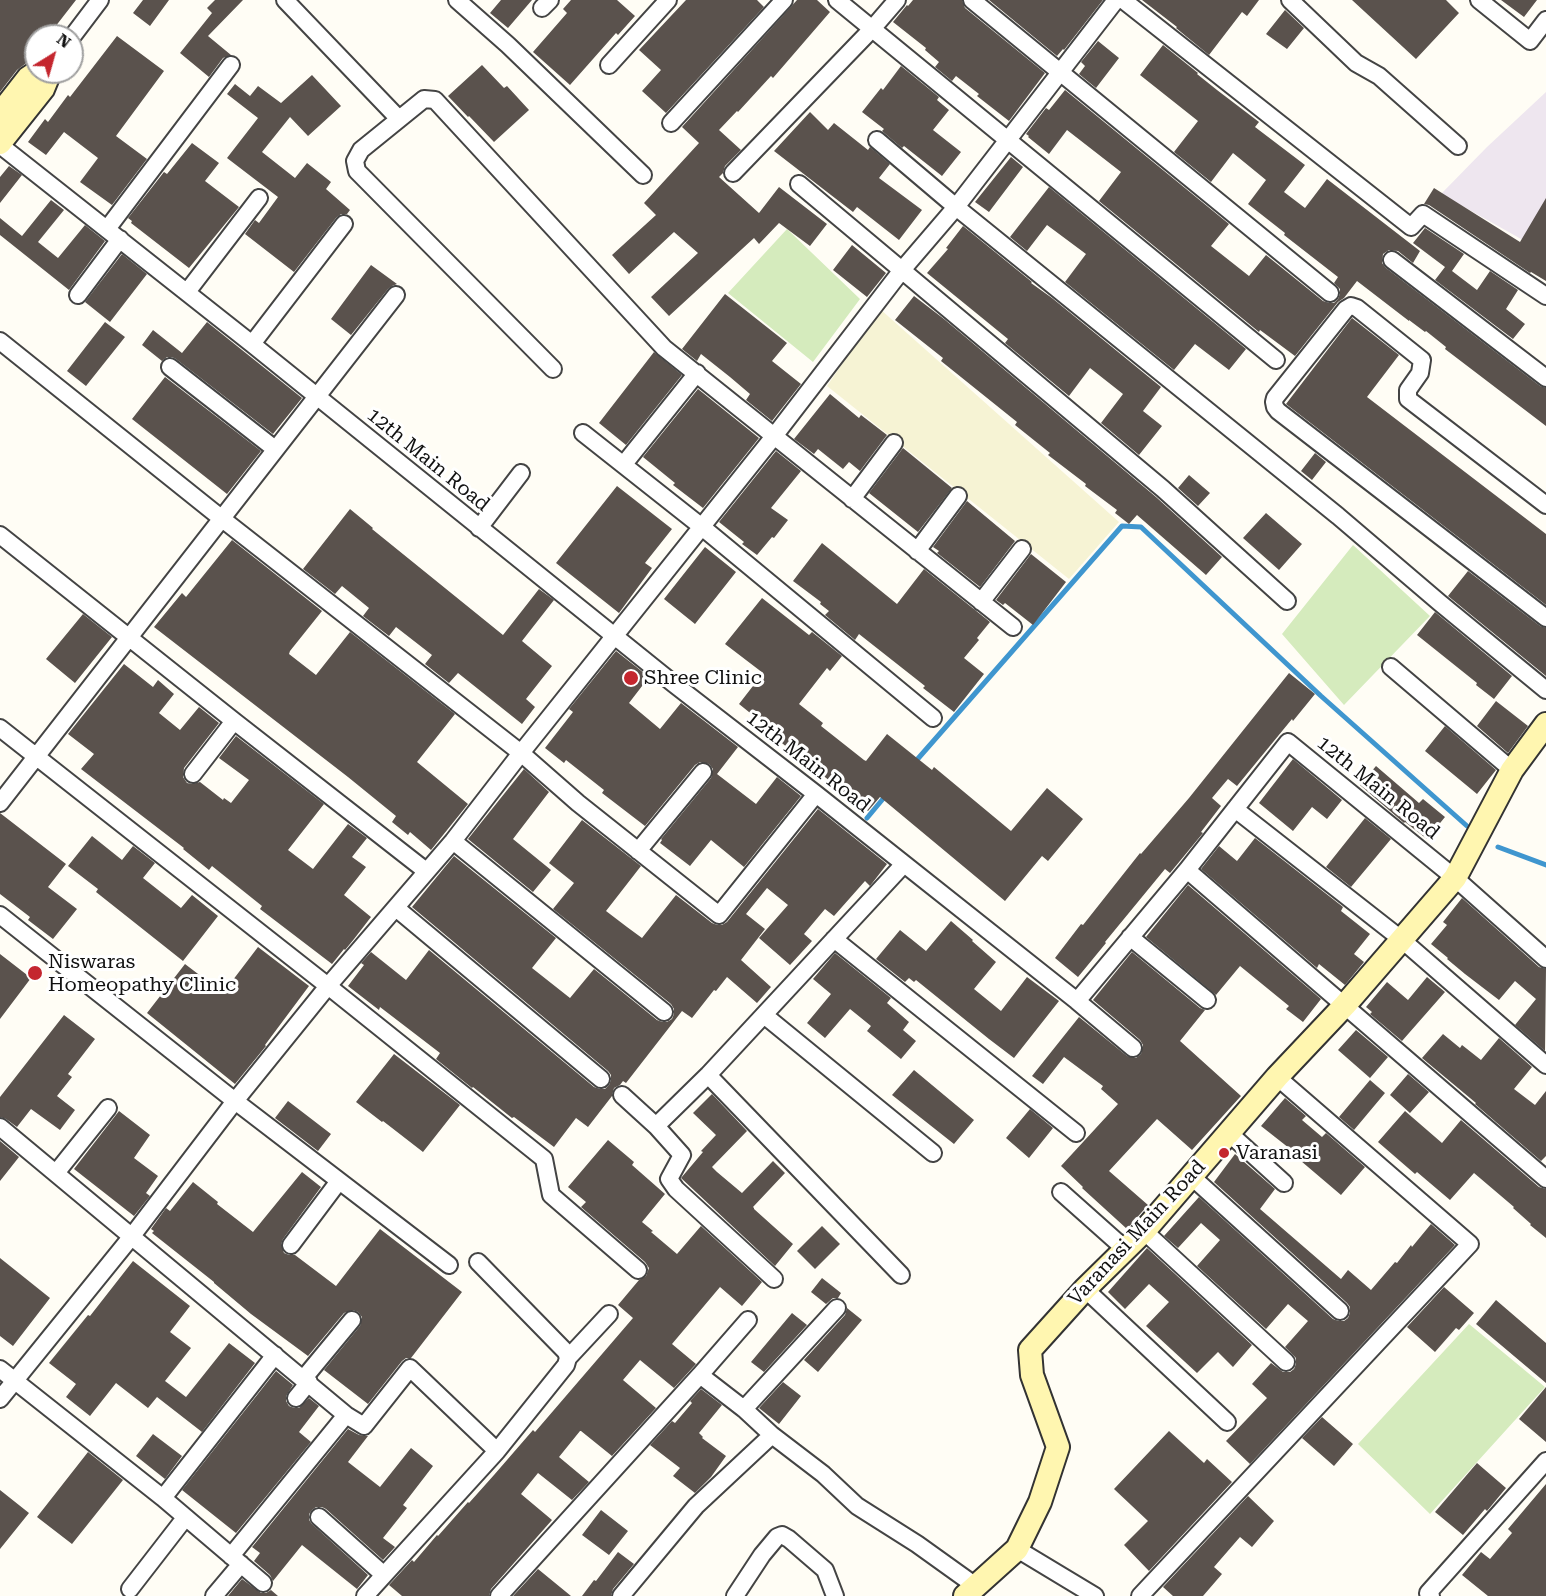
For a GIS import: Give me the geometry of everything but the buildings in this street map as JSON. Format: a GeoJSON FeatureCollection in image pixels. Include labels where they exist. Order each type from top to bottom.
{"type":"FeatureCollection","features":[{"type":"Feature","properties":{"kind":"street"},"geometry":{"type":"LineString","coordinates":[[82,24],[100,0]]}},
{"type":"Feature","properties":{"kind":"street"},"geometry":{"type":"LineString","coordinates":[[285,0],[399,119]]}},
{"type":"Feature","properties":{"kind":"street"},"geometry":{"type":"LineString","coordinates":[[457,0],[508,45],[643,175]]}},
{"type":"Feature","properties":{"kind":"street"},"geometry":{"type":"LineString","coordinates":[[609,65],[668,0]]}},
{"type":"Feature","properties":{"kind":"street"},"geometry":{"type":"LineString","coordinates":[[671,123],[784,0]]}},
{"type":"Feature","properties":{"kind":"street"},"geometry":{"type":"LineString","coordinates":[[837,0],[1276,360]]}},
{"type":"Feature","properties":{"kind":"street"},"geometry":{"type":"LineString","coordinates":[[733,173],[872,29],[897,0]]}},
{"type":"Feature","properties":{"kind":"street"},"geometry":{"type":"LineString","coordinates":[[972,0],[1330,293]]}},
{"type":"Feature","properties":{"kind":"street"},"geometry":{"type":"LineString","coordinates":[[0,1399],[132,1236],[235,1101],[328,986],[453,841],[775,435],[902,270],[956,207],[1116,0]]}},
{"type":"Feature","properties":{"kind":"street"},"geometry":{"type":"LineString","coordinates":[[1123,0],[1411,227],[1423,214],[1546,296]]}},
{"type":"Feature","properties":{"kind":"street"},"geometry":{"type":"LineString","coordinates":[[1290,0],[1356,63],[1379,76],[1458,146]]}},
{"type":"Feature","properties":{"kind":"street"},"geometry":{"type":"LineString","coordinates":[[1479,0],[1530,40],[1546,20]]}},
{"type":"Feature","properties":{"kind":"street"},"geometry":{"type":"LineString","coordinates":[[78,295],[114,234],[231,65]]}},
{"type":"Feature","properties":{"kind":"street"},"geometry":{"type":"LineString","coordinates":[[0,114],[24,83]]}},
{"type":"Feature","properties":{"kind":"street"},"geometry":{"type":"LineString","coordinates":[[0,144],[45,84]]}},
{"type":"Feature","properties":{"kind":"street"},"geometry":{"type":"LineString","coordinates":[[553,369],[357,171],[355,160],[361,150],[424,99],[435,100],[664,348],[1013,627]]}},
{"type":"Feature","properties":{"kind":"street"},"geometry":{"type":"LineString","coordinates":[[877,140],[956,207],[1338,516],[1546,690]]}},
{"type":"Feature","properties":{"kind":"street","name":"12th Main Road"},"geometry":{"type":"LineString","coordinates":[[0,144],[614,636],[1077,1001],[1187,870],[1288,742],[1455,878]]}},
{"type":"Feature","properties":{"kind":"street"},"geometry":{"type":"LineString","coordinates":[[799,184],[1164,489],[1287,601]]}},
{"type":"Feature","properties":{"kind":"street"},"geometry":{"type":"LineString","coordinates":[[187,292],[259,198]]}},
{"type":"Feature","properties":{"kind":"street"},"geometry":{"type":"LineString","coordinates":[[252,344],[344,224]]}},
{"type":"Feature","properties":{"kind":"street"},"geometry":{"type":"LineString","coordinates":[[1392,260],[1546,378]]}},
{"type":"Feature","properties":{"kind":"street"},"geometry":{"type":"LineString","coordinates":[[0,803],[396,295]]}},
{"type":"Feature","properties":{"kind":"street"},"geometry":{"type":"LineString","coordinates":[[1546,505],[1408,399],[1408,390],[1420,373],[1422,360],[1357,308],[1351,306],[1346,309],[1275,398],[1275,407],[1278,411],[1546,618]]}},
{"type":"Feature","properties":{"kind":"street"},"geometry":{"type":"LineString","coordinates":[[0,341],[521,753],[578,803],[719,915],[816,794]]}},
{"type":"Feature","properties":{"kind":"street"},"geometry":{"type":"LineString","coordinates":[[170,366],[275,450]]}},
{"type":"Feature","properties":{"kind":"street"},"geometry":{"type":"LineString","coordinates":[[624,464],[697,374]]}},
{"type":"Feature","properties":{"kind":"street"},"geometry":{"type":"LineString","coordinates":[[583,433],[702,527],[933,718]]}},
{"type":"Feature","properties":{"kind":"street"},"geometry":{"type":"LineString","coordinates":[[852,499],[894,443]]}},
{"type":"Feature","properties":{"kind":"street"},"geometry":{"type":"LineString","coordinates":[[479,528],[521,473]]}},
{"type":"Feature","properties":{"kind":"street"},"geometry":{"type":"LineString","coordinates":[[917,551],[958,496]]}},
{"type":"Feature","properties":{"kind":"street"},"geometry":{"type":"LineString","coordinates":[[0,535],[426,871]]}},
{"type":"Feature","properties":{"kind":"street"},"geometry":{"type":"LineString","coordinates":[[981,602],[1022,549]]}},
{"type":"Feature","properties":{"kind":"street"},"geometry":{"type":"LineString","coordinates":[[1391,667],[1512,771]]}},
{"type":"Feature","properties":{"kind":"street"},"geometry":{"type":"LineString","coordinates":[[194,774],[234,721]]}},
{"type":"Feature","properties":{"kind":"street","name":"Varanasi Main Road"},"geometry":{"type":"LineString","coordinates":[[971,1591],[1017,1549],[1040,1502],[1058,1447],[1032,1375],[1030,1350],[1085,1289],[1144,1231],[1277,1077],[1345,1005],[1455,878],[1512,771],[1546,724]]}},
{"type":"Feature","properties":{"kind":"street"},"geometry":{"type":"LineString","coordinates":[[0,728],[544,1159],[551,1195],[638,1270]]}},
{"type":"Feature","properties":{"kind":"street"},"geometry":{"type":"LineString","coordinates":[[638,850],[703,772]]}},
{"type":"Feature","properties":{"kind":"street"},"geometry":{"type":"LineString","coordinates":[[1235,809],[1401,939],[1546,1065]]}},
{"type":"Feature","properties":{"kind":"street"},"geometry":{"type":"LineString","coordinates":[[453,841],[664,1012]]}},
{"type":"Feature","properties":{"kind":"street"},"geometry":{"type":"LineString","coordinates":[[657,1126],[904,864]]}},
{"type":"Feature","properties":{"kind":"street"},"geometry":{"type":"LineString","coordinates":[[1187,870],[1546,1179]]}},
{"type":"Feature","properties":{"kind":"street"},"geometry":{"type":"LineString","coordinates":[[1455,878],[1546,959]]}},
{"type":"Feature","properties":{"kind":"street"},"geometry":{"type":"LineString","coordinates":[[396,908],[602,1078]]}},
{"type":"Feature","properties":{"kind":"street"},"geometry":{"type":"LineString","coordinates":[[0,915],[235,1101],[449,1265]]}},
{"type":"Feature","properties":{"kind":"street"},"geometry":{"type":"LineString","coordinates":[[1130,937],[1207,1000]]}},
{"type":"Feature","properties":{"kind":"street"},"geometry":{"type":"LineString","coordinates":[[834,939],[1076,1132]]}},
{"type":"Feature","properties":{"kind":"street"},"geometry":{"type":"LineString","coordinates":[[1077,1001],[1133,1048]]}},
{"type":"Feature","properties":{"kind":"street"},"geometry":{"type":"LineString","coordinates":[[764,1015],[933,1153]]}},
{"type":"Feature","properties":{"kind":"street"},"geometry":{"type":"LineString","coordinates":[[708,1074],[901,1275]]}},
{"type":"Feature","properties":{"kind":"street"},"geometry":{"type":"LineString","coordinates":[[1140,1596],[1470,1244],[1277,1077]]}},
{"type":"Feature","properties":{"kind":"street"},"geometry":{"type":"LineString","coordinates":[[622,1095],[657,1126],[682,1155],[669,1179],[676,1189],[774,1279]]}},
{"type":"Feature","properties":{"kind":"street"},"geometry":{"type":"LineString","coordinates":[[56,1173],[108,1108]]}},
{"type":"Feature","properties":{"kind":"street"},"geometry":{"type":"LineString","coordinates":[[0,1126],[346,1415],[364,1426],[410,1368],[497,1451]]}},
{"type":"Feature","properties":{"kind":"street"},"geometry":{"type":"LineString","coordinates":[[1229,1133],[1284,1183]]}},
{"type":"Feature","properties":{"kind":"street"},"geometry":{"type":"LineString","coordinates":[[1191,1176],[1340,1311]]}},
{"type":"Feature","properties":{"kind":"street"},"geometry":{"type":"LineString","coordinates":[[291,1245],[339,1181]]}},
{"type":"Feature","properties":{"kind":"street"},"geometry":{"type":"LineString","coordinates":[[1061,1192],[1125,1249]]}},
{"type":"Feature","properties":{"kind":"street"},"geometry":{"type":"LineString","coordinates":[[1144,1231],[1286,1362]]}},
{"type":"Feature","properties":{"kind":"street"},"geometry":{"type":"LineString","coordinates":[[478,1262],[566,1352],[568,1358]]}},
{"type":"Feature","properties":{"kind":"street"},"geometry":{"type":"LineString","coordinates":[[1085,1289],[1227,1422]]}},
{"type":"Feature","properties":{"kind":"street"},"geometry":{"type":"LineString","coordinates":[[744,1409],[837,1308]]}},
{"type":"Feature","properties":{"kind":"street"},"geometry":{"type":"LineString","coordinates":[[365,1596],[497,1451],[566,1365],[568,1358],[609,1314]]}},
{"type":"Feature","properties":{"kind":"street"},"geometry":{"type":"LineString","coordinates":[[296,1398],[306,1380],[352,1320]]}},
{"type":"Feature","properties":{"kind":"street"},"geometry":{"type":"LineString","coordinates":[[499,1596],[748,1320]]}},
{"type":"Feature","properties":{"kind":"street"},"geometry":{"type":"LineString","coordinates":[[163,1498],[275,1355]]}},
{"type":"Feature","properties":{"kind":"street"},"geometry":{"type":"LineString","coordinates":[[0,1368],[163,1498],[263,1583]]}},
{"type":"Feature","properties":{"kind":"street"},"geometry":{"type":"LineString","coordinates":[[700,1375],[823,1474],[857,1506],[917,1544],[971,1591]]}},
{"type":"Feature","properties":{"kind":"street"},"geometry":{"type":"LineString","coordinates":[[214,1596],[236,1560],[346,1415]]}},
{"type":"Feature","properties":{"kind":"street"},"geometry":{"type":"LineString","coordinates":[[621,1596],[696,1506],[772,1435]]}},
{"type":"Feature","properties":{"kind":"street"},"geometry":{"type":"LineString","coordinates":[[1431,1596],[1428,1593],[1546,1461]]}},
{"type":"Feature","properties":{"kind":"street"},"geometry":{"type":"LineString","coordinates":[[319,1517],[384,1575]]}},
{"type":"Feature","properties":{"kind":"street"},"geometry":{"type":"LineString","coordinates":[[130,1589],[185,1518]]}},
{"type":"Feature","properties":{"kind":"street"},"geometry":{"type":"LineString","coordinates":[[735,1596],[762,1555],[777,1537],[782,1535],[825,1570],[835,1596]]}},
{"type":"Feature","properties":{"kind":"street"},"geometry":{"type":"LineString","coordinates":[[1017,1549],[1095,1596]]}},
{"type":"Feature","properties":{"kind":"shaded area"},"geometry":{"type":"Polygon","coordinates":[[[1546,92],[1546,253],[1441,194],[1546,92]]]}},
{"type":"Feature","properties":{"kind":"shaded area"},"geometry":{"type":"Polygon","coordinates":[[[880,309],[1119,522],[1069,579],[827,386],[880,309]]]}},
{"type":"Feature","properties":{"kind":"green space"},"geometry":{"type":"Polygon","coordinates":[[[787,229],[860,299],[813,362],[728,293],[787,229]]]}},
{"type":"Feature","properties":{"kind":"green space"},"geometry":{"type":"Polygon","coordinates":[[[1353,545],[1430,616],[1344,705],[1282,634],[1353,545]]]}},
{"type":"Feature","properties":{"kind":"green space"},"geometry":{"type":"Polygon","coordinates":[[[1469,1324],[1545,1387],[1430,1514],[1358,1444],[1469,1324]]]}},
{"type":"Feature","properties":{"kind":"waterway"},"geometry":{"type":"LineString","coordinates":[[915,762],[1122,526],[1141,527],[1321,696],[1467,826]]}},
{"type":"Feature","properties":{"kind":"waterway"},"geometry":{"type":"LineString","coordinates":[[867,818],[887,794]]}},
{"type":"Feature","properties":{"kind":"waterway"},"geometry":{"type":"LineString","coordinates":[[1498,847],[1546,865]]}},
{"type":"Feature","properties":{"kind":"place","name":"Shree Clinic"},"geometry":{"type":"Point","coordinates":[631,678]}},
{"type":"Feature","properties":{"kind":"place","name":"Niswaras Homeopathy Clinic"},"geometry":{"type":"Point","coordinates":[35,973]}},
{"type":"Feature","properties":{"kind":"place","name":"Varanasi"},"geometry":{"type":"Point","coordinates":[1224,1153]}}]}
